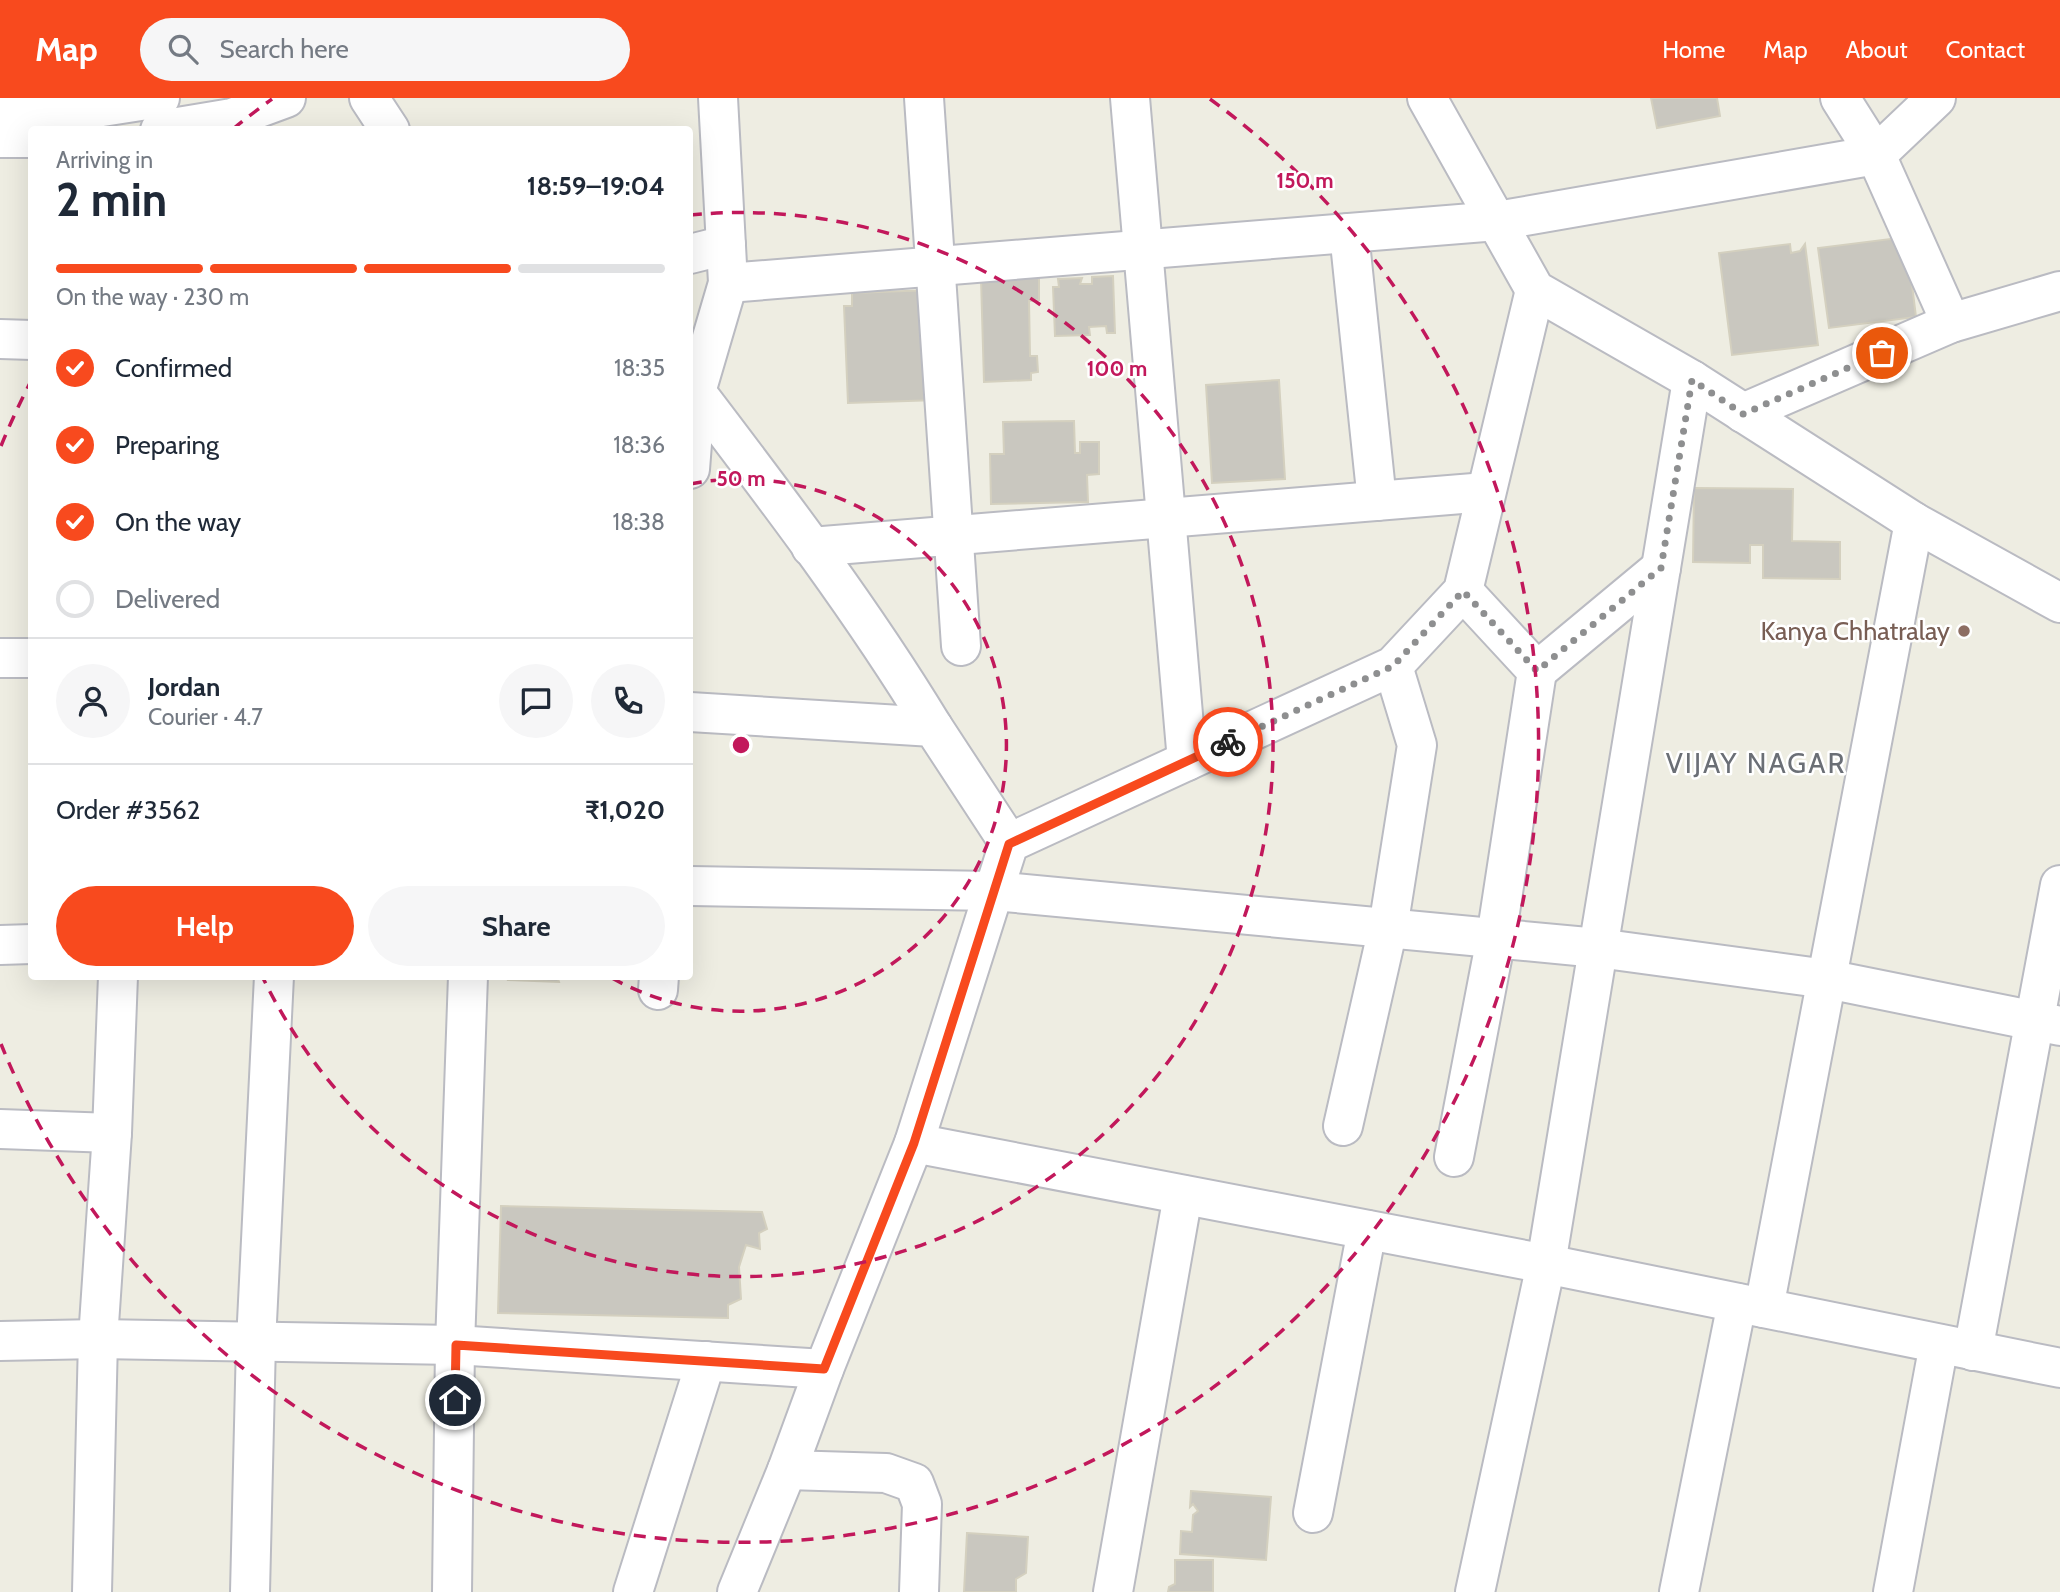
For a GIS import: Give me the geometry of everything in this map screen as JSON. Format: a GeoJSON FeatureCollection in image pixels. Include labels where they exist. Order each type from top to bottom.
{"type":"FeatureCollection","features":[{"type":"Feature","properties":{"kind":"street"},"geometry":{"type":"LineString","coordinates":[[0,107],[102,112],[160,98]]}},
{"type":"Feature","properties":{"kind":"street"},"geometry":{"type":"LineString","coordinates":[[184,126],[232,118],[286,98]]}},
{"type":"Feature","properties":{"kind":"street"},"geometry":{"type":"LineString","coordinates":[[369,98],[387,126]]}},
{"type":"Feature","properties":{"kind":"street"},"geometry":{"type":"LineString","coordinates":[[693,430],[696,392],[728,283],[718,98]]}},
{"type":"Feature","properties":{"kind":"street"},"geometry":{"type":"LineString","coordinates":[[924,98],[961,646]]}},
{"type":"Feature","properties":{"kind":"street"},"geometry":{"type":"LineString","coordinates":[[1130,98],[1187,761]]}},
{"type":"Feature","properties":{"kind":"street"},"geometry":{"type":"LineString","coordinates":[[1427,98],[1535,290],[1692,380],[1914,522],[2060,603]]}},
{"type":"Feature","properties":{"kind":"street"},"geometry":{"type":"LineString","coordinates":[[1840,98],[1876,155],[1951,323]]}},
{"type":"Feature","properties":{"kind":"street"},"geometry":{"type":"LineString","coordinates":[[728,283],[1497,221],[1876,155],[1936,98]]}},
{"type":"Feature","properties":{"kind":"street"},"geometry":{"type":"LineString","coordinates":[[0,138],[28,138]]}},
{"type":"Feature","properties":{"kind":"street"},"geometry":{"type":"LineString","coordinates":[[1349,233],[1377,501]]}},
{"type":"Feature","properties":{"kind":"street"},"geometry":{"type":"LineString","coordinates":[[693,253],[726,245]]}},
{"type":"Feature","properties":{"kind":"street"},"geometry":{"type":"LineString","coordinates":[[737,1592],[914,1143],[1009,844],[1393,666],[1463,591],[1535,290]]}},
{"type":"Feature","properties":{"kind":"street"},"geometry":{"type":"LineString","coordinates":[[1743,414],[1951,323],[2060,291]]}},
{"type":"Feature","properties":{"kind":"street"},"geometry":{"type":"LineString","coordinates":[[0,339],[28,340]]}},
{"type":"Feature","properties":{"kind":"street"},"geometry":{"type":"LineString","coordinates":[[1475,1592],[1546,1264],[1692,380]]}},
{"type":"Feature","properties":{"kind":"street"},"geometry":{"type":"LineString","coordinates":[[696,392],[891,658],[1009,844]]}},
{"type":"Feature","properties":{"kind":"street"},"geometry":{"type":"LineString","coordinates":[[811,547],[1486,492]]}},
{"type":"Feature","properties":{"kind":"street"},"geometry":{"type":"LineString","coordinates":[[1679,1592],[1751,1306],[1827,979],[1914,522]]}},
{"type":"Feature","properties":{"kind":"street"},"geometry":{"type":"LineString","coordinates":[[1454,1157],[1496,938],[1537,671],[1661,568]]}},
{"type":"Feature","properties":{"kind":"street"},"geometry":{"type":"LineString","coordinates":[[1463,591],[1537,671]]}},
{"type":"Feature","properties":{"kind":"street"},"geometry":{"type":"LineString","coordinates":[[0,658],[28,658]]}},
{"type":"Feature","properties":{"kind":"street"},"geometry":{"type":"LineString","coordinates":[[1343,1126],[1388,928],[1417,745],[1393,666]]}},
{"type":"Feature","properties":{"kind":"street"},"geometry":{"type":"LineString","coordinates":[[693,712],[933,727]]}},
{"type":"Feature","properties":{"kind":"street"},"geometry":{"type":"LineString","coordinates":[[1893,1592],[1956,1347],[2047,1024],[2060,885]]}},
{"type":"Feature","properties":{"kind":"street"},"geometry":{"type":"LineString","coordinates":[[693,886],[994,891],[1598,948],[1827,979],[2047,1024]]}},
{"type":"Feature","properties":{"kind":"street"},"geometry":{"type":"LineString","coordinates":[[0,945],[28,944]]}},
{"type":"Feature","properties":{"kind":"street"},"geometry":{"type":"LineString","coordinates":[[92,1592],[98,1339],[112,1133],[118,980]]}},
{"type":"Feature","properties":{"kind":"street"},"geometry":{"type":"LineString","coordinates":[[250,1592],[257,1342],[274,980]]}},
{"type":"Feature","properties":{"kind":"street"},"geometry":{"type":"LineString","coordinates":[[452,1592],[456,1345],[468,980]]}},
{"type":"Feature","properties":{"kind":"street"},"geometry":{"type":"LineString","coordinates":[[0,1129],[112,1133]]}},
{"type":"Feature","properties":{"kind":"street"},"geometry":{"type":"LineString","coordinates":[[914,1143],[1546,1264],[2060,1368]]}},
{"type":"Feature","properties":{"kind":"street"},"geometry":{"type":"LineString","coordinates":[[1113,1592],[1183,1195]]}},
{"type":"Feature","properties":{"kind":"street"},"geometry":{"type":"LineString","coordinates":[[1313,1513],[1367,1230]]}},
{"type":"Feature","properties":{"kind":"street"},"geometry":{"type":"LineString","coordinates":[[0,1341],[98,1339],[456,1345],[824,1369]]}},
{"type":"Feature","properties":{"kind":"street"},"geometry":{"type":"LineString","coordinates":[[633,1592],[706,1361]]}},
{"type":"Feature","properties":{"kind":"street"},"geometry":{"type":"LineString","coordinates":[[787,1470],[886,1472],[914,1483],[922,1504],[919,1592]]}},
{"type":"Feature","properties":{"kind":"building"},"geometry":{"type":"Polygon","coordinates":[[[1651,98],[1717,98],[1720,116],[1657,128],[1651,98]]]}},
{"type":"Feature","properties":{"kind":"building"},"geometry":{"type":"Polygon","coordinates":[[[1906,237],[1916,317],[1829,328],[1818,248],[1906,237]]]}},
{"type":"Feature","properties":{"kind":"building"},"geometry":{"type":"Polygon","coordinates":[[[1790,244],[1791,253],[1800,251],[1805,244],[1818,345],[1732,355],[1719,253],[1790,244]]]}},
{"type":"Feature","properties":{"kind":"building"},"geometry":{"type":"Polygon","coordinates":[[[1113,276],[1115,333],[1107,333],[1106,326],[1089,327],[1090,335],[1055,336],[1053,287],[1059,287],[1058,279],[1082,278],[1080,284],[1092,284],[1092,277],[1113,276]]]}},
{"type":"Feature","properties":{"kind":"building"},"geometry":{"type":"Polygon","coordinates":[[[1039,277],[1039,300],[1029,301],[1030,356],[1037,356],[1038,372],[1031,373],[1031,380],[984,382],[981,279],[1039,277]]]}},
{"type":"Feature","properties":{"kind":"building"},"geometry":{"type":"Polygon","coordinates":[[[932,290],[937,400],[848,403],[844,306],[852,306],[852,293],[932,290]]]}},
{"type":"Feature","properties":{"kind":"building"},"geometry":{"type":"Polygon","coordinates":[[[1279,380],[1285,479],[1212,483],[1206,385],[1279,380]]]}},
{"type":"Feature","properties":{"kind":"building"},"geometry":{"type":"Polygon","coordinates":[[[1074,421],[1075,453],[1080,453],[1080,442],[1099,442],[1099,474],[1087,475],[1088,502],[991,504],[990,454],[1004,454],[1003,422],[1074,421]]]}},
{"type":"Feature","properties":{"kind":"building"},"geometry":{"type":"Polygon","coordinates":[[[1694,488],[1793,489],[1792,541],[1840,542],[1840,579],[1763,578],[1763,545],[1750,545],[1750,563],[1693,562],[1694,488]]]}},
{"type":"Feature","properties":{"kind":"building"},"geometry":{"type":"Polygon","coordinates":[[[508,980],[558,980],[559,982],[508,980]]]}},
{"type":"Feature","properties":{"kind":"building"},"geometry":{"type":"Polygon","coordinates":[[[501,1206],[762,1212],[767,1229],[759,1233],[760,1249],[746,1245],[739,1267],[741,1299],[728,1305],[728,1318],[498,1313],[501,1206]]]}},
{"type":"Feature","properties":{"kind":"building"},"geometry":{"type":"Polygon","coordinates":[[[1191,1491],[1271,1497],[1266,1560],[1180,1554],[1181,1531],[1192,1532],[1193,1515],[1198,1511],[1193,1504],[1190,1507],[1191,1491]]]}},
{"type":"Feature","properties":{"kind":"building"},"geometry":{"type":"Polygon","coordinates":[[[967,1533],[1028,1537],[1026,1573],[1016,1579],[1016,1592],[964,1592],[967,1533]]]}},
{"type":"Feature","properties":{"kind":"building"},"geometry":{"type":"Polygon","coordinates":[[[1175,1560],[1213,1560],[1213,1592],[1168,1592],[1169,1587],[1175,1584],[1175,1560]]]}},
{"type":"Feature","properties":{"kind":"way so far"},"geometry":{"type":"LineString","coordinates":[[1228,742],[1393,666],[1463,591],[1537,671],[1661,568],[1692,380],[1743,414],[1882,353]]}},
{"type":"Feature","properties":{"kind":"place","name":"Kanya Chhatralay"},"geometry":{"type":"Point","coordinates":[1964,631]}},
{"type":"Feature","properties":{"kind":"district","name":"VIJAY NAGAR"},"geometry":{"type":"Point","coordinates":[1756,763]}},
{"type":"Feature","properties":{"kind":"route"},"geometry":{"type":"LineString","coordinates":[[455,1400],[456,1345],[824,1369],[914,1143],[1009,844],[1228,742]]}}]}
